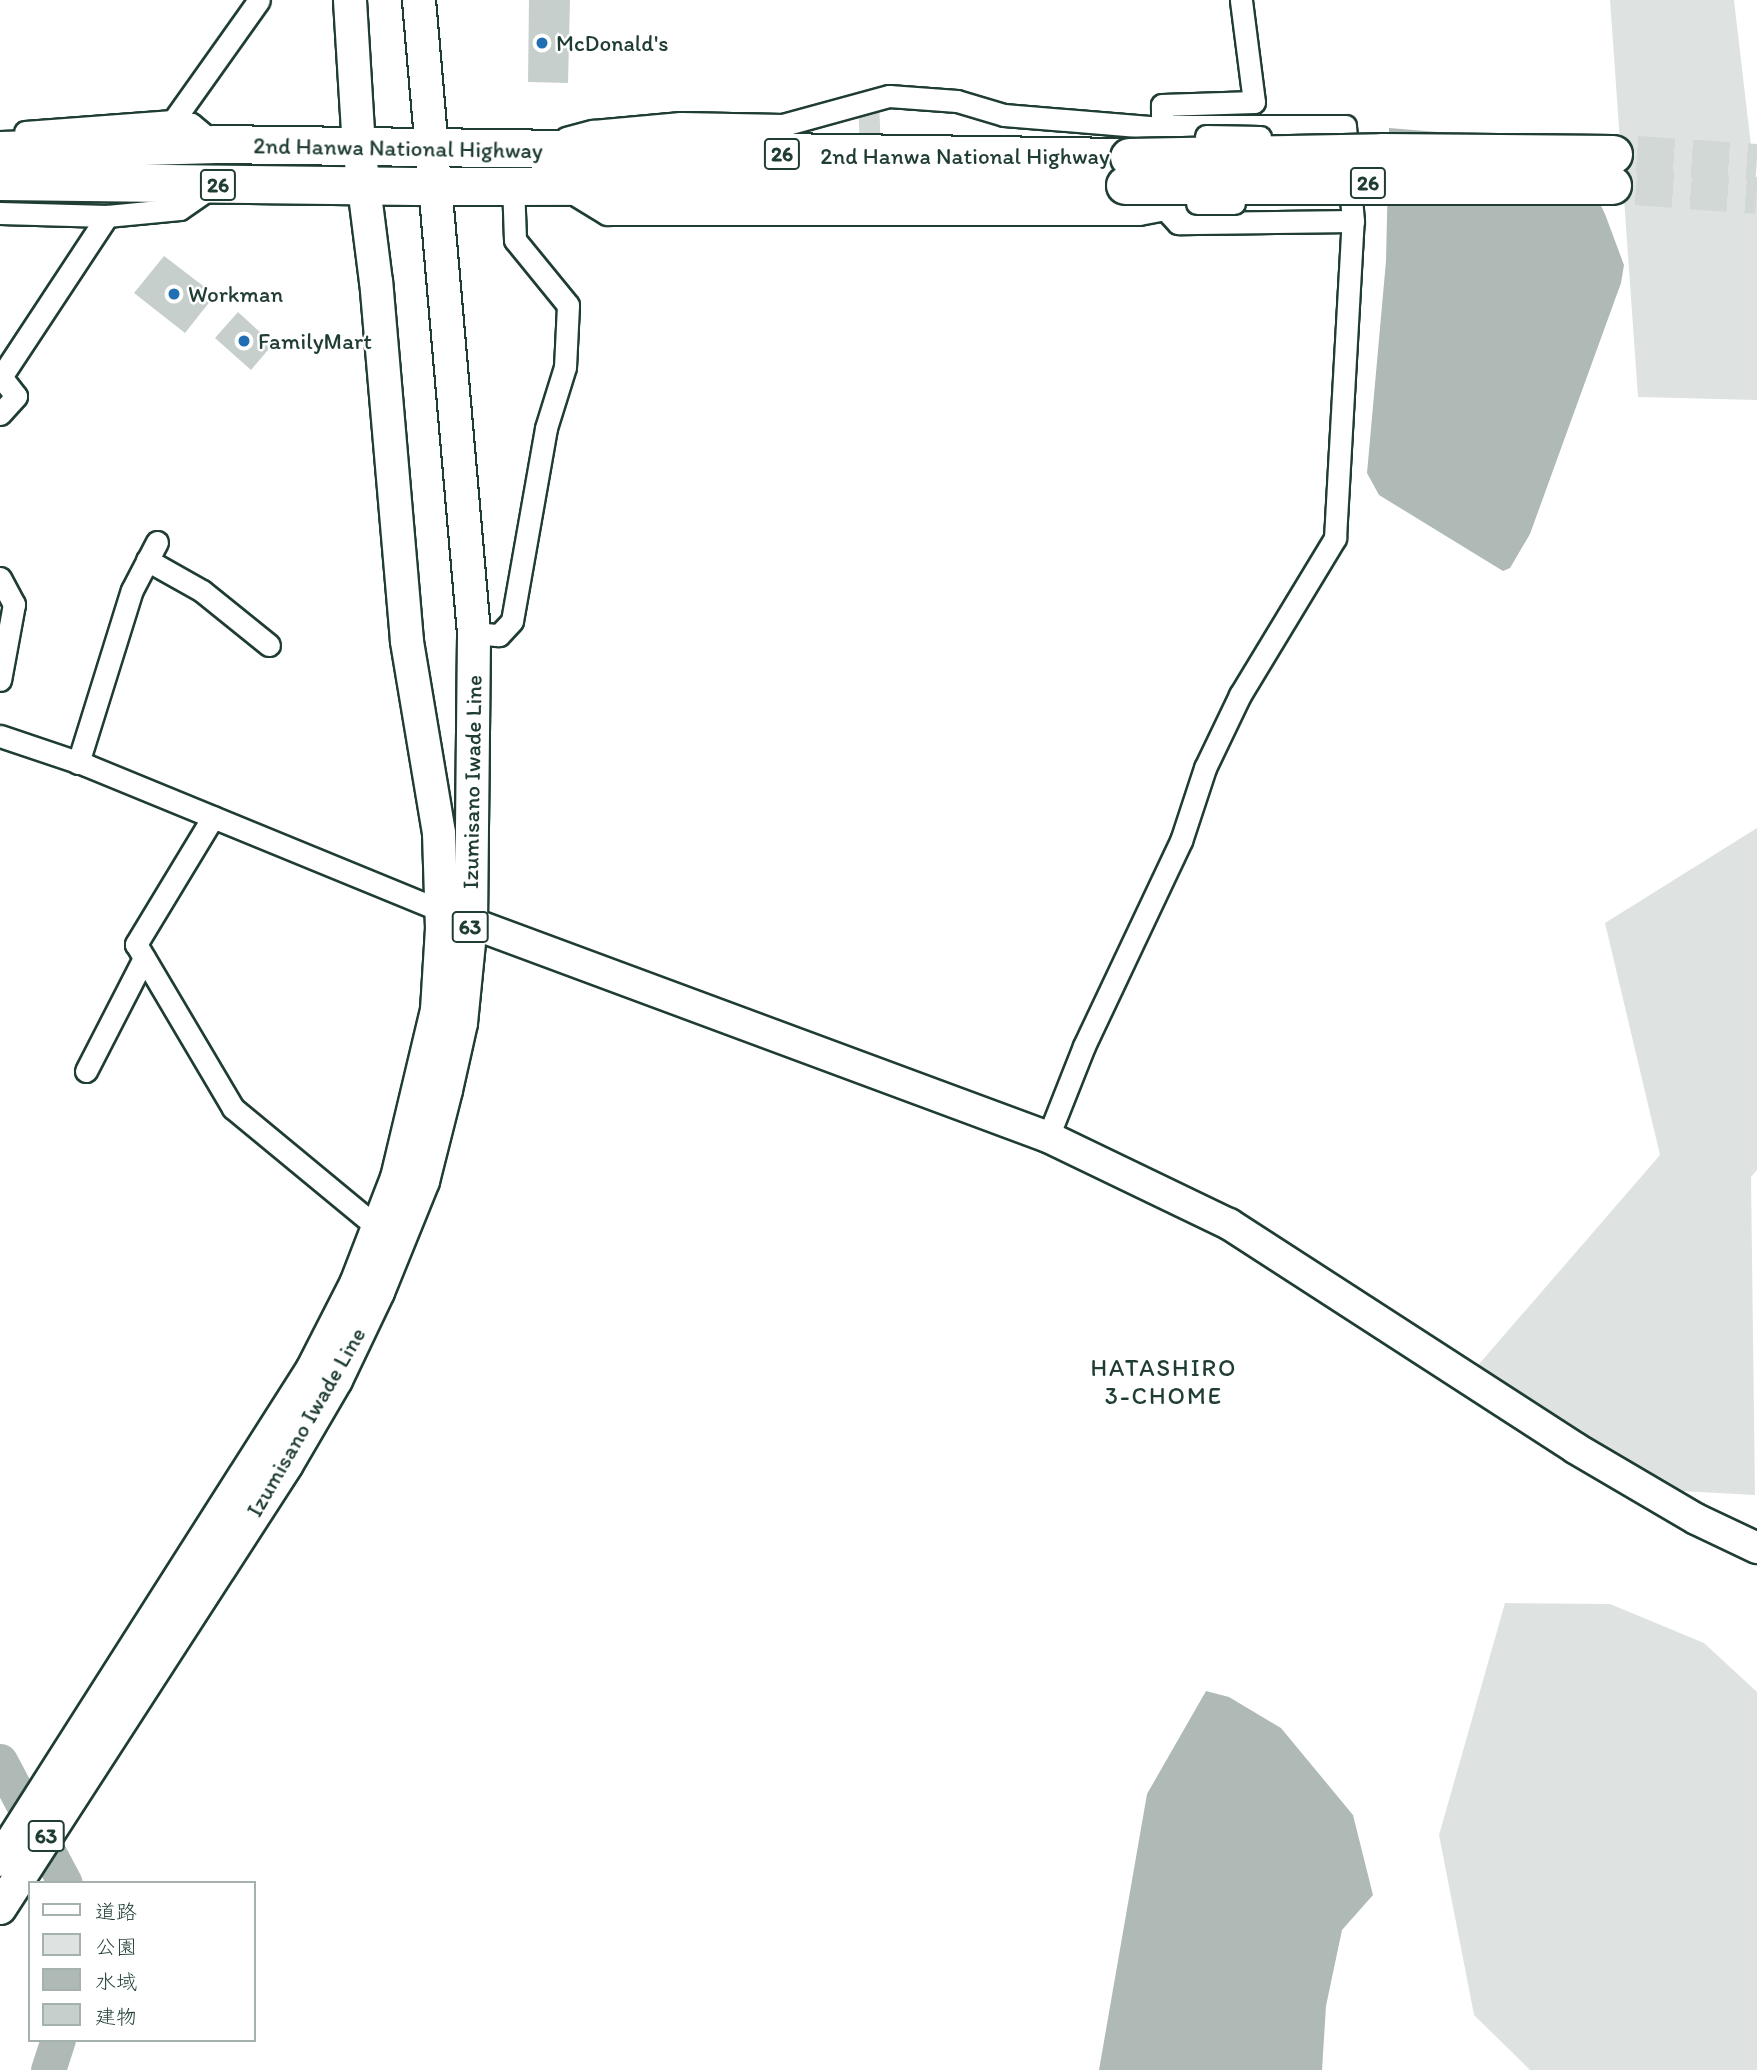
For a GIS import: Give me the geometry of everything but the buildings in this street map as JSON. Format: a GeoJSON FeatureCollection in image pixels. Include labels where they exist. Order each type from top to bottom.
{"type":"FeatureCollection","features":[{"type":"Feature","properties":{"kind":"highway","name":"2nd Hanwa National Highway"},"geometry":{"type":"LineString","coordinates":[[0,150],[216,144],[434,149],[519,167],[557,183],[1127,171],[1523,153],[1625,170],[1550,185],[1127,171],[519,167],[435,186],[0,181]]}},
{"type":"Feature","properties":{"kind":"main road","name":"Izumisano Iwade Line"},"geometry":{"type":"LineString","coordinates":[[0,1908],[82,1754],[312,1370],[356,1284],[397,1178],[438,1010],[441,910],[439,833],[407,641],[359,148],[350,0]]}},
{"type":"Feature","properties":{"kind":"main road","name":"Izumisano Iwade Line"},"geometry":{"type":"LineString","coordinates":[[0,1860],[82,1754],[287,1464],[378,1292],[423,1181],[461,1023],[471,923],[474,633],[419,0]]}},
{"type":"Feature","properties":{"kind":"street"},"geometry":{"type":"LineString","coordinates":[[173,121],[259,0]]}},
{"type":"Feature","properties":{"kind":"street"},"geometry":{"type":"LineString","coordinates":[[1241,0],[1254,102],[1162,105],[1163,207],[1178,223],[1353,221]]}},
{"type":"Feature","properties":{"kind":"street"},"geometry":{"type":"LineString","coordinates":[[474,633],[499,635],[512,621],[546,428],[565,367],[568,305],[515,240],[519,167],[593,131],[681,123],[783,125],[920,96],[1004,115],[1164,126],[1345,126],[1353,221],[1335,538],[1240,695],[1211,755],[1181,841],[1084,1046],[1048,1137]]}},
{"type":"Feature","properties":{"kind":"street"},"geometry":{"type":"LineString","coordinates":[[0,136],[173,121],[191,124],[216,144]]}},
{"type":"Feature","properties":{"kind":"street"},"geometry":{"type":"LineString","coordinates":[[1164,126],[1206,136],[1398,138],[1523,153]]}},
{"type":"Feature","properties":{"kind":"street"},"geometry":{"type":"LineString","coordinates":[[557,183],[607,214],[873,204],[1139,214],[1163,207],[1197,204],[1448,201],[1550,185]]}},
{"type":"Feature","properties":{"kind":"street"},"geometry":{"type":"LineString","coordinates":[[0,213],[107,216],[180,209],[215,185]]}},
{"type":"Feature","properties":{"kind":"street"},"geometry":{"type":"LineString","coordinates":[[0,414],[16,396],[1,377],[107,216]]}},
{"type":"Feature","properties":{"kind":"street"},"geometry":{"type":"LineString","coordinates":[[78,762],[132,590],[152,551],[269,645]]}},
{"type":"Feature","properties":{"kind":"street"},"geometry":{"type":"LineString","coordinates":[[0,578],[14,604],[0,680]]}},
{"type":"Feature","properties":{"kind":"street"},"geometry":{"type":"LineString","coordinates":[[0,736],[78,762],[471,923],[1048,1137],[1229,1224],[1575,1448],[1696,1519],[1757,1548]]}},
{"type":"Feature","properties":{"kind":"street"},"geometry":{"type":"LineString","coordinates":[[213,817],[136,944],[233,1108],[378,1228]]}},
{"type":"Feature","properties":{"kind":"street"},"geometry":{"type":"LineString","coordinates":[[86,1071],[144,958]]}},
{"type":"Feature","properties":{"kind":"green space"},"geometry":{"type":"Polygon","coordinates":[[[1610,0],[1734,0],[1757,197],[1757,400],[1638,397],[1610,0]]]}},
{"type":"Feature","properties":{"kind":"green space"},"geometry":{"type":"Polygon","coordinates":[[[1757,828],[1757,1170],[1751,1177],[1755,1495],[1643,1489],[1467,1378],[1660,1155],[1605,923],[1757,828]]]}},
{"type":"Feature","properties":{"kind":"green space"},"geometry":{"type":"Polygon","coordinates":[[[1505,1603],[1610,1604],[1704,1643],[1757,1692],[1757,2070],[1530,2070],[1474,2015],[1439,1835],[1505,1603]]]}},
{"type":"Feature","properties":{"kind":"water"},"geometry":{"type":"Polygon","coordinates":[[[1389,128],[1570,143],[1605,214],[1624,265],[1621,283],[1530,534],[1510,568],[1503,571],[1379,495],[1367,473],[1386,261],[1389,128]]]}},
{"type":"Feature","properties":{"kind":"water"},"geometry":{"type":"Polygon","coordinates":[[[1206,1691],[1229,1697],[1281,1728],[1353,1815],[1373,1895],[1342,1930],[1326,2006],[1322,2070],[1099,2070],[1147,1794],[1206,1691]]]}},
{"type":"Feature","properties":{"kind":"waterway"},"geometry":{"type":"LineString","coordinates":[[0,1761],[64,1881]]}},
{"type":"Feature","properties":{"kind":"waterway"},"geometry":{"type":"LineString","coordinates":[[48,2070],[57,2042]]}},
{"type":"Feature","properties":{"kind":"tunnel"},"geometry":{"type":"LineString","coordinates":[[869,112],[871,164]]}},
{"type":"Feature","properties":{"kind":"tunnel"},"geometry":{"type":"LineString","coordinates":[[1637,154],[1757,162]]}},
{"type":"Feature","properties":{"kind":"tunnel"},"geometry":{"type":"LineString","coordinates":[[1636,186],[1757,195]]}},
{"type":"Feature","properties":{"kind":"place","name":"McDonald's"},"geometry":{"type":"Point","coordinates":[542,43]}},
{"type":"Feature","properties":{"kind":"place","name":"Workman"},"geometry":{"type":"Point","coordinates":[174,294]}},
{"type":"Feature","properties":{"kind":"place","name":"FamilyMart"},"geometry":{"type":"Point","coordinates":[244,341]}},
{"type":"Feature","properties":{"kind":"district","name":"HATASHIRO 3-CHOME"},"geometry":{"type":"Point","coordinates":[1164,1382]}}]}
